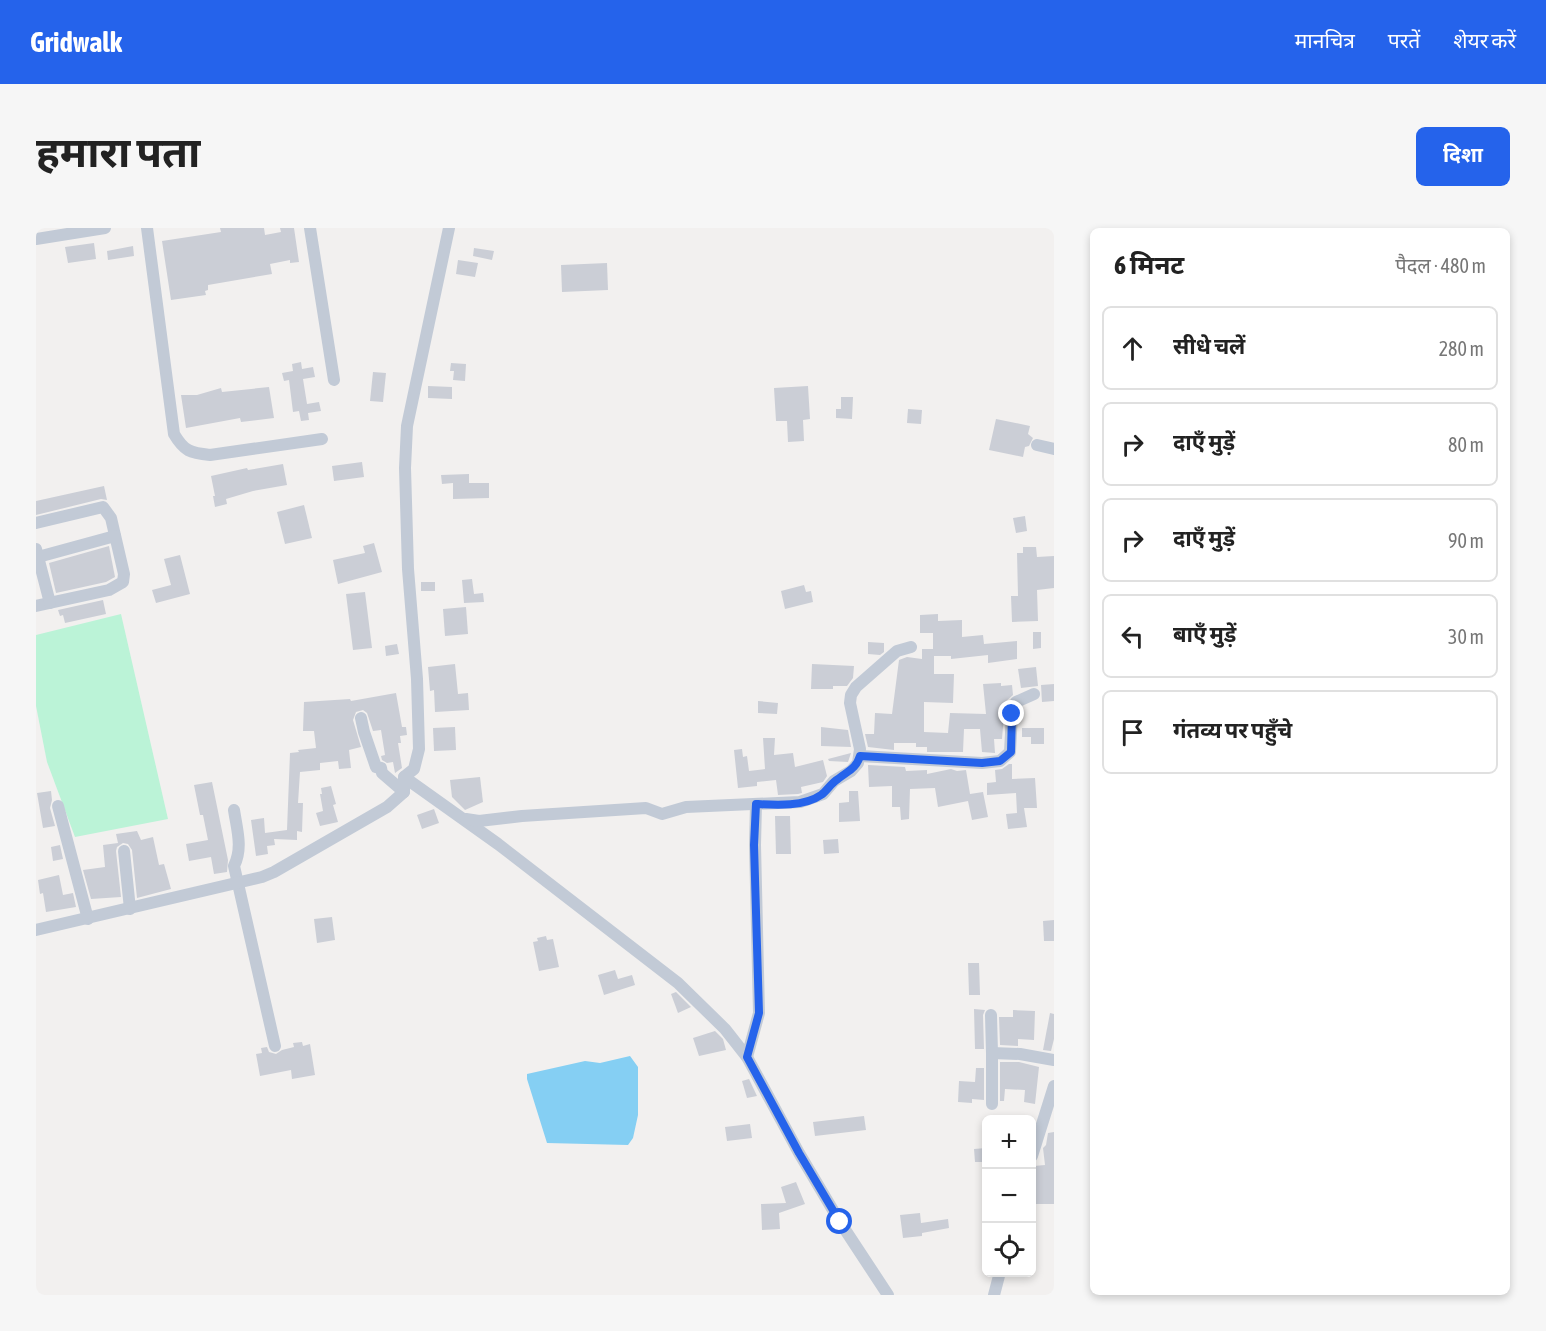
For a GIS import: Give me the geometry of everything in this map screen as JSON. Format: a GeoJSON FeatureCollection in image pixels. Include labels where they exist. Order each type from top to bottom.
{"type":"FeatureCollection","features":[{"type":"Feature","properties":{"kind":"street"},"geometry":{"type":"LineString","coordinates":[[36,239],[105,228]]}},
{"type":"Feature","properties":{"kind":"street"},"geometry":{"type":"LineString","coordinates":[[147,228],[174,434],[182,447],[194,453],[210,455],[322,439]]}},
{"type":"Feature","properties":{"kind":"street"},"geometry":{"type":"LineString","coordinates":[[310,228],[333,380]]}},
{"type":"Feature","properties":{"kind":"street"},"geometry":{"type":"LineString","coordinates":[[404,777],[414,769],[419,749],[417,679],[408,569],[405,468],[407,426],[449,228]]}},
{"type":"Feature","properties":{"kind":"street"},"geometry":{"type":"LineString","coordinates":[[1037,445],[1054,449]]}},
{"type":"Feature","properties":{"kind":"street"},"geometry":{"type":"LineString","coordinates":[[36,523],[103,507],[111,518],[124,574],[123,582],[109,590],[36,606]]}},
{"type":"Feature","properties":{"kind":"street"},"geometry":{"type":"LineString","coordinates":[[50,603],[37,553],[115,536]]}},
{"type":"Feature","properties":{"kind":"street"},"geometry":{"type":"LineString","coordinates":[[462,818],[479,821],[646,808],[662,814],[686,807],[800,802],[817,798],[834,781],[855,767],[860,756],[850,703],[851,695],[856,687],[897,651],[911,647]]}},
{"type":"Feature","properties":{"kind":"street"},"geometry":{"type":"LineString","coordinates":[[860,756],[982,763],[1000,761],[1011,752],[1012,714],[1016,702],[1034,694]]}},
{"type":"Feature","properties":{"kind":"street"},"geometry":{"type":"LineString","coordinates":[[362,718],[364,732],[376,767],[381,768],[382,773],[404,792]]}},
{"type":"Feature","properties":{"kind":"street"},"geometry":{"type":"LineString","coordinates":[[36,930],[238,884],[274,872],[387,807],[404,792],[404,777]]}},
{"type":"Feature","properties":{"kind":"street"},"geometry":{"type":"LineString","coordinates":[[404,777],[462,818],[678,983],[725,1029],[747,1057],[810,1173],[888,1295]]}},
{"type":"Feature","properties":{"kind":"street"},"geometry":{"type":"LineString","coordinates":[[747,1057],[759,1013],[754,845],[756,804]]}},
{"type":"Feature","properties":{"kind":"street"},"geometry":{"type":"LineString","coordinates":[[58,806],[88,919]]}},
{"type":"Feature","properties":{"kind":"street"},"geometry":{"type":"LineString","coordinates":[[234,810],[240,846],[234,866],[275,1046]]}},
{"type":"Feature","properties":{"kind":"street"},"geometry":{"type":"LineString","coordinates":[[124,851],[130,909]]}},
{"type":"Feature","properties":{"kind":"street"},"geometry":{"type":"LineString","coordinates":[[991,1016],[992,1104]]}},
{"type":"Feature","properties":{"kind":"street"},"geometry":{"type":"LineString","coordinates":[[992,1053],[1020,1054],[1054,1060]]}},
{"type":"Feature","properties":{"kind":"street"},"geometry":{"type":"LineString","coordinates":[[1036,1143],[1054,1086]]}},
{"type":"Feature","properties":{"kind":"street"},"geometry":{"type":"LineString","coordinates":[[994,1295],[999,1277]]}},
{"type":"Feature","properties":{"kind":"green space"},"geometry":{"type":"Polygon","coordinates":[[[121,614],[168,819],[75,837],[47,762],[36,706],[36,635],[121,614]]]}},
{"type":"Feature","properties":{"kind":"water"},"geometry":{"type":"Polygon","coordinates":[[[630,1056],[638,1067],[638,1115],[633,1138],[628,1145],[547,1143],[527,1074],[585,1061],[600,1063],[630,1056]]]}},
{"type":"Feature","properties":{"kind":"building"},"geometry":{"type":"Polygon","coordinates":[[[220,228],[264,228],[265,235],[281,232],[280,228],[294,228],[299,262],[290,263],[290,260],[270,264],[272,274],[208,285],[206,295],[171,300],[162,241],[221,232],[220,228]]]}},
{"type":"Feature","properties":{"kind":"building"},"geometry":{"type":"Polygon","coordinates":[[[94,243],[96,259],[68,263],[65,247],[94,243]]]}},
{"type":"Feature","properties":{"kind":"building"},"geometry":{"type":"Polygon","coordinates":[[[133,246],[134,256],[108,260],[107,251],[133,246]]]}},
{"type":"Feature","properties":{"kind":"building"},"geometry":{"type":"Polygon","coordinates":[[[474,248],[494,251],[492,260],[473,256],[474,248]]]}},
{"type":"Feature","properties":{"kind":"building"},"geometry":{"type":"Polygon","coordinates":[[[458,260],[478,263],[475,277],[456,274],[458,260]]]}},
{"type":"Feature","properties":{"kind":"building"},"geometry":{"type":"Polygon","coordinates":[[[607,263],[608,290],[562,292],[561,265],[607,263]]]}},
{"type":"Feature","properties":{"kind":"building"},"geometry":{"type":"Polygon","coordinates":[[[301,362],[302,369],[313,367],[315,377],[303,379],[307,404],[319,402],[321,411],[308,413],[309,420],[301,421],[299,411],[293,412],[289,380],[284,381],[282,373],[293,371],[292,364],[301,362]]]}},
{"type":"Feature","properties":{"kind":"building"},"geometry":{"type":"Polygon","coordinates":[[[451,363],[466,364],[465,381],[453,380],[454,371],[450,371],[451,363]]]}},
{"type":"Feature","properties":{"kind":"building"},"geometry":{"type":"Polygon","coordinates":[[[373,372],[386,373],[383,402],[370,401],[373,372]]]}},
{"type":"Feature","properties":{"kind":"building"},"geometry":{"type":"Polygon","coordinates":[[[428,386],[452,387],[452,399],[428,398],[428,386]]]}},
{"type":"Feature","properties":{"kind":"building"},"geometry":{"type":"Polygon","coordinates":[[[808,386],[810,419],[803,420],[804,441],[788,442],[787,421],[776,421],[774,388],[808,386]]]}},
{"type":"Feature","properties":{"kind":"building"},"geometry":{"type":"Polygon","coordinates":[[[269,387],[274,418],[241,422],[240,418],[186,428],[181,395],[197,395],[221,388],[222,392],[269,387]]]}},
{"type":"Feature","properties":{"kind":"building"},"geometry":{"type":"Polygon","coordinates":[[[841,397],[853,397],[852,419],[836,418],[836,409],[841,409],[841,397]]]}},
{"type":"Feature","properties":{"kind":"building"},"geometry":{"type":"Polygon","coordinates":[[[908,409],[922,410],[921,424],[907,423],[908,409]]]}},
{"type":"Feature","properties":{"kind":"building"},"geometry":{"type":"Polygon","coordinates":[[[996,419],[1030,426],[1028,434],[1033,438],[1029,446],[1025,447],[1023,457],[989,450],[996,419]]]}},
{"type":"Feature","properties":{"kind":"building"},"geometry":{"type":"Polygon","coordinates":[[[362,462],[364,477],[334,481],[332,466],[362,462]]]}},
{"type":"Feature","properties":{"kind":"building"},"geometry":{"type":"Polygon","coordinates":[[[283,464],[287,485],[226,499],[227,504],[215,507],[211,476],[247,468],[248,470],[283,464]]]}},
{"type":"Feature","properties":{"kind":"building"},"geometry":{"type":"Polygon","coordinates":[[[469,474],[469,483],[489,483],[489,498],[453,499],[453,483],[442,484],[441,475],[469,474]]]}},
{"type":"Feature","properties":{"kind":"building"},"geometry":{"type":"Polygon","coordinates":[[[104,486],[107,500],[101,499],[36,515],[36,501],[104,486]]]}},
{"type":"Feature","properties":{"kind":"building"},"geometry":{"type":"Polygon","coordinates":[[[304,505],[312,538],[285,544],[277,512],[304,505]]]}},
{"type":"Feature","properties":{"kind":"building"},"geometry":{"type":"Polygon","coordinates":[[[1025,516],[1027,531],[1016,533],[1013,518],[1025,516]]]}},
{"type":"Feature","properties":{"kind":"building"},"geometry":{"type":"Polygon","coordinates":[[[374,543],[382,572],[338,584],[333,560],[365,553],[363,546],[374,543]]]}},
{"type":"Feature","properties":{"kind":"building"},"geometry":{"type":"Polygon","coordinates":[[[109,546],[115,577],[106,582],[56,593],[49,563],[109,546]]]}},
{"type":"Feature","properties":{"kind":"building"},"geometry":{"type":"Polygon","coordinates":[[[1023,547],[1036,547],[1037,557],[1054,556],[1054,588],[1037,590],[1038,621],[1012,622],[1011,596],[1018,596],[1017,553],[1023,553],[1023,547]]]}},
{"type":"Feature","properties":{"kind":"building"},"geometry":{"type":"Polygon","coordinates":[[[180,555],[190,594],[156,603],[152,590],[171,585],[164,559],[180,555]]]}},
{"type":"Feature","properties":{"kind":"building"},"geometry":{"type":"Polygon","coordinates":[[[472,579],[474,594],[483,593],[484,602],[464,603],[462,580],[472,579]]]}},
{"type":"Feature","properties":{"kind":"building"},"geometry":{"type":"Polygon","coordinates":[[[421,582],[435,582],[435,591],[421,591],[421,582]]]}},
{"type":"Feature","properties":{"kind":"building"},"geometry":{"type":"Polygon","coordinates":[[[804,585],[806,592],[811,591],[813,602],[785,609],[781,591],[804,585]]]}},
{"type":"Feature","properties":{"kind":"building"},"geometry":{"type":"Polygon","coordinates":[[[365,592],[372,648],[353,650],[346,594],[365,592]]]}},
{"type":"Feature","properties":{"kind":"building"},"geometry":{"type":"Polygon","coordinates":[[[103,600],[106,614],[65,623],[63,615],[60,616],[58,610],[103,600]]]}},
{"type":"Feature","properties":{"kind":"building"},"geometry":{"type":"Polygon","coordinates":[[[466,607],[468,634],[445,636],[443,609],[466,607]]]}},
{"type":"Feature","properties":{"kind":"building"},"geometry":{"type":"Polygon","coordinates":[[[938,614],[938,621],[962,620],[962,637],[983,635],[984,644],[1017,641],[1017,659],[988,663],[988,655],[951,659],[951,656],[934,656],[934,674],[954,674],[953,703],[924,702],[924,732],[948,733],[950,713],[986,714],[983,684],[1012,685],[1013,695],[1005,702],[1002,739],[994,739],[995,753],[982,752],[980,729],[964,729],[963,752],[927,752],[927,747],[916,747],[916,743],[894,743],[894,750],[868,747],[865,734],[874,734],[875,713],[892,714],[899,660],[907,657],[922,659],[922,649],[933,649],[933,633],[920,633],[920,615],[938,614]]]}},
{"type":"Feature","properties":{"kind":"building"},"geometry":{"type":"Polygon","coordinates":[[[1033,632],[1041,632],[1041,648],[1033,649],[1033,632]]]}},
{"type":"Feature","properties":{"kind":"building"},"geometry":{"type":"Polygon","coordinates":[[[868,642],[884,643],[884,652],[880,655],[868,654],[868,642]]]}},
{"type":"Feature","properties":{"kind":"building"},"geometry":{"type":"Polygon","coordinates":[[[397,644],[399,654],[386,656],[385,646],[397,644]]]}},
{"type":"Feature","properties":{"kind":"building"},"geometry":{"type":"Polygon","coordinates":[[[455,664],[458,694],[468,693],[469,710],[435,712],[434,690],[430,691],[428,667],[455,664]]]}},
{"type":"Feature","properties":{"kind":"building"},"geometry":{"type":"Polygon","coordinates":[[[812,664],[854,666],[853,678],[847,686],[833,686],[833,689],[811,689],[812,664]]]}},
{"type":"Feature","properties":{"kind":"building"},"geometry":{"type":"Polygon","coordinates":[[[1036,667],[1038,686],[1021,688],[1018,669],[1036,667]]]}},
{"type":"Feature","properties":{"kind":"building"},"geometry":{"type":"Polygon","coordinates":[[[1054,684],[1054,701],[1042,702],[1041,685],[1054,684]]]}},
{"type":"Feature","properties":{"kind":"building"},"geometry":{"type":"Polygon","coordinates":[[[396,693],[402,727],[406,727],[407,735],[400,736],[401,743],[398,743],[402,768],[395,773],[393,762],[387,763],[382,760],[381,756],[385,755],[381,730],[373,731],[367,713],[363,710],[356,712],[353,720],[361,747],[349,750],[351,768],[339,769],[338,761],[320,763],[320,770],[300,772],[298,803],[303,803],[302,832],[297,831],[297,840],[274,839],[275,845],[267,846],[268,854],[256,856],[251,820],[264,818],[265,833],[287,830],[290,753],[316,748],[314,731],[303,731],[304,702],[350,699],[351,701],[396,693]]]}},
{"type":"Feature","properties":{"kind":"building"},"geometry":{"type":"Polygon","coordinates":[[[758,701],[778,703],[777,714],[758,713],[758,701]]]}},
{"type":"Feature","properties":{"kind":"building"},"geometry":{"type":"Polygon","coordinates":[[[455,727],[456,750],[434,751],[433,728],[455,727]]]}},
{"type":"Feature","properties":{"kind":"building"},"geometry":{"type":"Polygon","coordinates":[[[821,727],[848,730],[851,747],[821,746],[821,727]]]}},
{"type":"Feature","properties":{"kind":"building"},"geometry":{"type":"Polygon","coordinates":[[[1022,728],[1044,728],[1044,744],[1031,744],[1031,737],[1022,737],[1022,728]]]}},
{"type":"Feature","properties":{"kind":"building"},"geometry":{"type":"Polygon","coordinates":[[[763,738],[775,738],[774,755],[793,753],[795,767],[823,760],[827,776],[823,782],[801,787],[802,793],[798,794],[778,795],[776,780],[757,782],[757,786],[738,788],[734,750],[742,749],[743,757],[747,756],[749,771],[765,769],[763,738]]]}},
{"type":"Feature","properties":{"kind":"building"},"geometry":{"type":"Polygon","coordinates":[[[851,753],[848,762],[829,761],[828,759],[851,753]]]}},
{"type":"Feature","properties":{"kind":"building"},"geometry":{"type":"Polygon","coordinates":[[[1012,764],[1012,779],[1035,778],[1037,808],[1024,808],[1027,827],[1008,829],[1006,814],[1017,813],[1016,793],[987,795],[987,783],[996,782],[995,770],[1002,769],[1012,764]]]}},
{"type":"Feature","properties":{"kind":"building"},"geometry":{"type":"Polygon","coordinates":[[[868,765],[905,767],[906,771],[927,770],[927,774],[951,769],[966,770],[970,794],[983,792],[988,817],[972,820],[968,801],[938,807],[935,788],[910,789],[909,819],[901,820],[900,807],[892,807],[892,786],[869,787],[868,765]]]}},
{"type":"Feature","properties":{"kind":"building"},"geometry":{"type":"Polygon","coordinates":[[[480,777],[483,802],[465,810],[452,797],[450,780],[480,777]]]}},
{"type":"Feature","properties":{"kind":"building"},"geometry":{"type":"Polygon","coordinates":[[[212,782],[228,860],[227,872],[214,874],[211,857],[189,861],[186,844],[208,840],[194,785],[212,782]]]}},
{"type":"Feature","properties":{"kind":"building"},"geometry":{"type":"Polygon","coordinates":[[[331,786],[338,822],[320,826],[316,813],[323,811],[321,788],[331,786]]]}},
{"type":"Feature","properties":{"kind":"building"},"geometry":{"type":"Polygon","coordinates":[[[51,791],[50,808],[55,826],[43,828],[37,793],[51,791]]]}},
{"type":"Feature","properties":{"kind":"building"},"geometry":{"type":"Polygon","coordinates":[[[849,791],[858,791],[860,821],[839,822],[839,803],[849,802],[849,791]]]}},
{"type":"Feature","properties":{"kind":"building"},"geometry":{"type":"Polygon","coordinates":[[[434,809],[439,823],[422,829],[417,815],[434,809]]]}},
{"type":"Feature","properties":{"kind":"building"},"geometry":{"type":"Polygon","coordinates":[[[775,816],[790,816],[791,854],[776,854],[775,816]]]}},
{"type":"Feature","properties":{"kind":"building"},"geometry":{"type":"Polygon","coordinates":[[[137,831],[141,840],[153,837],[159,865],[164,864],[171,889],[137,898],[132,850],[128,844],[123,843],[117,847],[116,851],[121,897],[91,899],[83,870],[105,867],[103,845],[118,843],[116,834],[137,831]]]}},
{"type":"Feature","properties":{"kind":"building"},"geometry":{"type":"Polygon","coordinates":[[[838,839],[839,853],[824,854],[823,840],[838,839]]]}},
{"type":"Feature","properties":{"kind":"building"},"geometry":{"type":"Polygon","coordinates":[[[60,845],[63,859],[53,861],[51,847],[60,845]]]}},
{"type":"Feature","properties":{"kind":"building"},"geometry":{"type":"Polygon","coordinates":[[[59,875],[63,895],[73,893],[76,907],[46,912],[38,880],[59,875]]]}},
{"type":"Feature","properties":{"kind":"building"},"geometry":{"type":"Polygon","coordinates":[[[332,917],[335,940],[317,943],[314,919],[332,917]]]}},
{"type":"Feature","properties":{"kind":"building"},"geometry":{"type":"Polygon","coordinates":[[[1054,920],[1054,941],[1044,941],[1043,921],[1054,920]]]}},
{"type":"Feature","properties":{"kind":"building"},"geometry":{"type":"Polygon","coordinates":[[[546,936],[547,940],[553,939],[559,967],[539,971],[533,942],[538,941],[537,938],[546,936]]]}},
{"type":"Feature","properties":{"kind":"building"},"geometry":{"type":"Polygon","coordinates":[[[968,963],[979,963],[980,995],[969,995],[968,963]]]}},
{"type":"Feature","properties":{"kind":"building"},"geometry":{"type":"Polygon","coordinates":[[[615,970],[618,979],[632,975],[635,985],[604,995],[598,975],[615,970]]]}},
{"type":"Feature","properties":{"kind":"building"},"geometry":{"type":"Polygon","coordinates":[[[676,992],[691,1007],[678,1013],[671,994],[676,992]]]}},
{"type":"Feature","properties":{"kind":"building"},"geometry":{"type":"Polygon","coordinates":[[[974,1009],[985,1010],[983,1015],[984,1049],[975,1049],[974,1009]]]}},
{"type":"Feature","properties":{"kind":"building"},"geometry":{"type":"Polygon","coordinates":[[[1013,1010],[1035,1011],[1034,1040],[1018,1039],[1018,1046],[1000,1045],[999,1017],[1013,1017],[1013,1010]]]}},
{"type":"Feature","properties":{"kind":"building"},"geometry":{"type":"Polygon","coordinates":[[[1050,1013],[1054,1014],[1054,1039],[1051,1051],[1043,1050],[1050,1013]]]}},
{"type":"Feature","properties":{"kind":"building"},"geometry":{"type":"Polygon","coordinates":[[[715,1031],[723,1039],[726,1050],[699,1056],[693,1038],[715,1031]]]}},
{"type":"Feature","properties":{"kind":"building"},"geometry":{"type":"Polygon","coordinates":[[[302,1042],[303,1046],[310,1044],[315,1075],[292,1079],[291,1070],[260,1076],[256,1054],[262,1053],[261,1048],[267,1047],[269,1052],[276,1054],[294,1047],[293,1043],[302,1042]]]}},
{"type":"Feature","properties":{"kind":"building"},"geometry":{"type":"Polygon","coordinates":[[[1000,1062],[1019,1062],[1039,1067],[1035,1104],[1024,1102],[1025,1090],[1005,1089],[1004,1101],[1000,1101],[1000,1062]]]}},
{"type":"Feature","properties":{"kind":"building"},"geometry":{"type":"Polygon","coordinates":[[[976,1068],[984,1068],[984,1100],[972,1099],[972,1103],[958,1102],[959,1081],[975,1082],[976,1068]]]}},
{"type":"Feature","properties":{"kind":"building"},"geometry":{"type":"Polygon","coordinates":[[[749,1079],[757,1096],[747,1098],[742,1081],[749,1079]]]}},
{"type":"Feature","properties":{"kind":"building"},"geometry":{"type":"Polygon","coordinates":[[[864,1116],[866,1130],[815,1136],[813,1122],[864,1116]]]}},
{"type":"Feature","properties":{"kind":"building"},"geometry":{"type":"Polygon","coordinates":[[[750,1124],[752,1138],[727,1141],[725,1127],[750,1124]]]}},
{"type":"Feature","properties":{"kind":"building"},"geometry":{"type":"Polygon","coordinates":[[[1054,1132],[1054,1204],[1036,1204],[1036,1166],[1045,1165],[1043,1148],[1046,1145],[1048,1133],[1054,1132]]]}},
{"type":"Feature","properties":{"kind":"building"},"geometry":{"type":"Polygon","coordinates":[[[982,1148],[982,1162],[975,1162],[974,1149],[982,1148]]]}},
{"type":"Feature","properties":{"kind":"building"},"geometry":{"type":"Polygon","coordinates":[[[796,1182],[805,1204],[779,1213],[780,1229],[762,1230],[761,1204],[786,1203],[781,1187],[796,1182]]]}},
{"type":"Feature","properties":{"kind":"building"},"geometry":{"type":"Polygon","coordinates":[[[920,1213],[921,1223],[948,1219],[949,1228],[922,1233],[922,1236],[903,1238],[900,1215],[920,1213]]]}},
{"type":"Feature","properties":{"kind":"route"},"geometry":{"type":"LineString","coordinates":[[840,1222],[799,1153],[747,1057],[759,1013],[754,845],[756,804],[800,802],[817,798],[834,781],[851,771],[858,763],[860,756],[982,763],[1000,761],[1011,752],[1012,714]]}}]}
